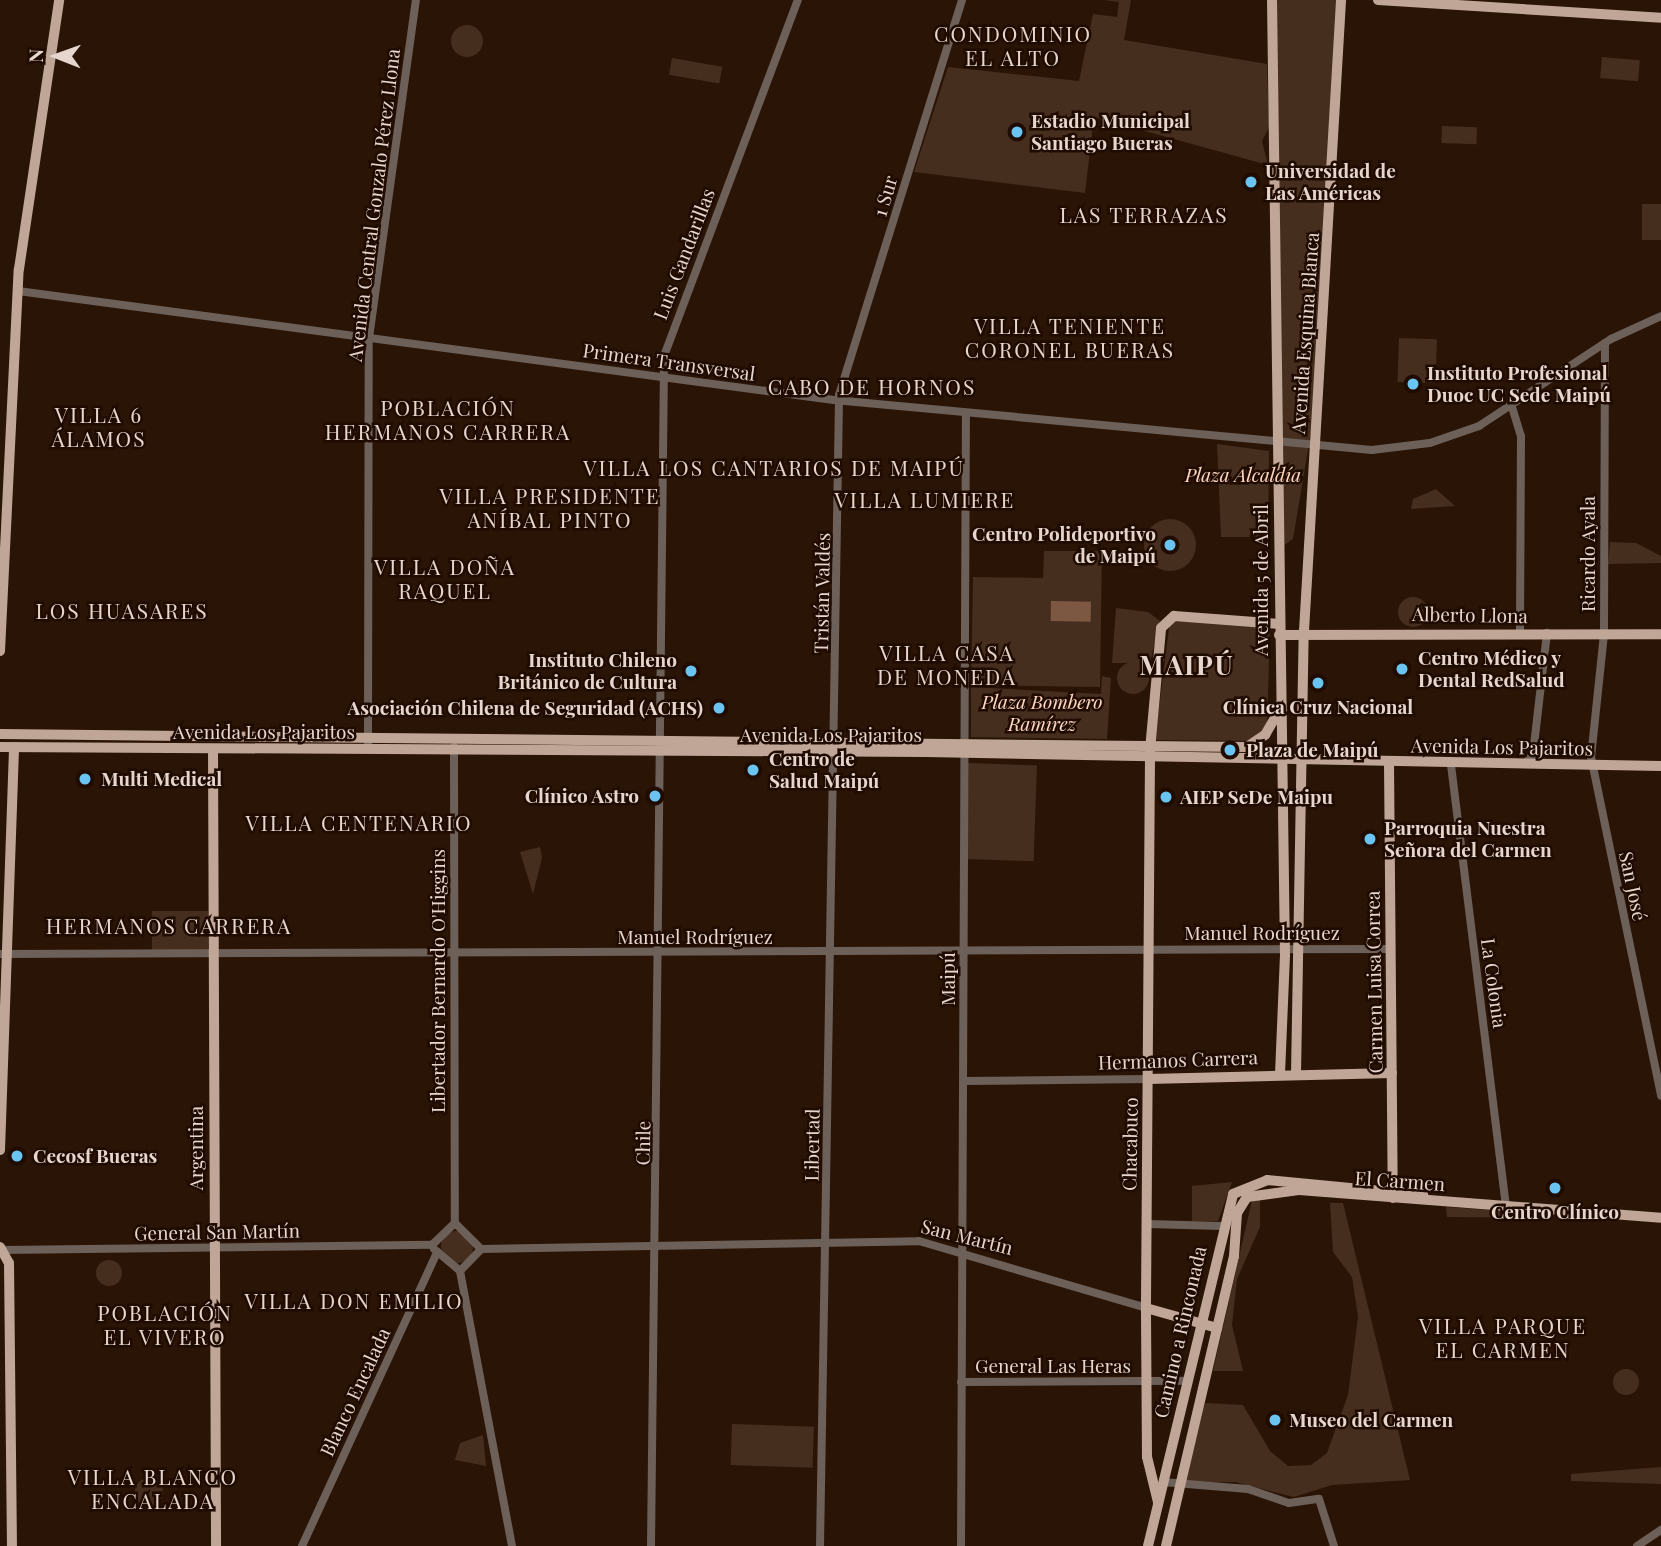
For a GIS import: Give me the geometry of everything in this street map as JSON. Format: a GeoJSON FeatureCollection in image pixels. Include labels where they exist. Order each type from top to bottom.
{"type":"FeatureCollection","features":[{"type":"Feature","properties":{"kind":"main road"},"geometry":{"type":"LineString","coordinates":[[0,650],[2,560],[18,291],[59,0]]}},
{"type":"Feature","properties":{"kind":"main road","name":"Avenida 5 de Abril"},"geometry":{"type":"LineString","coordinates":[[1272,0],[1280,629],[1277,714],[1281,762],[1284,948],[1280,1074]]}},
{"type":"Feature","properties":{"kind":"main road","name":"Avenida Esquina Blanca"},"geometry":{"type":"LineString","coordinates":[[1300,757],[1304,631],[1340,0]]}},
{"type":"Feature","properties":{"kind":"main road"},"geometry":{"type":"LineString","coordinates":[[1378,0],[1661,18]]}},
{"type":"Feature","properties":{"kind":"main road","name":"Alberto Llona"},"geometry":{"type":"LineString","coordinates":[[1166,619],[1304,631],[1661,634]]}},
{"type":"Feature","properties":{"kind":"main road","name":"Chacabuco"},"geometry":{"type":"LineString","coordinates":[[1158,1502],[1149,1467],[1146,1381],[1149,761],[1166,619]]}},
{"type":"Feature","properties":{"kind":"main road","name":"Avenida Los Pajaritos"},"geometry":{"type":"LineString","coordinates":[[0,747],[368,744],[835,749],[1150,745],[1247,747],[1265,735],[1277,714]]}},
{"type":"Feature","properties":{"kind":"main road","name":"Avenida Los Pajaritos"},"geometry":{"type":"LineString","coordinates":[[0,734],[209,745]]}},
{"type":"Feature","properties":{"kind":"main road","name":"Argentina"},"geometry":{"type":"LineString","coordinates":[[209,745],[213,954],[216,1546]]}},
{"type":"Feature","properties":{"kind":"main road"},"geometry":{"type":"LineString","coordinates":[[0,1150],[4,954],[14,747]]}},
{"type":"Feature","properties":{"kind":"main road","name":"Avenida Los Pajaritos"},"geometry":{"type":"LineString","coordinates":[[965,749],[1149,761],[1281,762],[1300,757],[1451,765],[1661,766]]}},
{"type":"Feature","properties":{"kind":"main road"},"geometry":{"type":"LineString","coordinates":[[1296,1074],[1300,757]]}},
{"type":"Feature","properties":{"kind":"main road","name":"Carmen Luisa Correa"},"geometry":{"type":"LineString","coordinates":[[1390,763],[1393,1196]]}},
{"type":"Feature","properties":{"kind":"main road","name":"Hermanos Carrera"},"geometry":{"type":"LineString","coordinates":[[1148,1079],[1392,1073]]}},
{"type":"Feature","properties":{"kind":"main road","name":"Camino a Rinconada"},"geometry":{"type":"LineString","coordinates":[[1148,1546],[1229,1200],[1245,1185],[1294,1185]]}},
{"type":"Feature","properties":{"kind":"main road","name":"El Carmen"},"geometry":{"type":"LineString","coordinates":[[1294,1185],[1661,1219]]}},
{"type":"Feature","properties":{"kind":"main road","name":"Camino a Rinconada"},"geometry":{"type":"LineString","coordinates":[[1166,1546],[1217,1328],[1241,1205],[1258,1192],[1294,1185]]}},
{"type":"Feature","properties":{"kind":"main road"},"geometry":{"type":"LineString","coordinates":[[1,1249],[9,1261],[12,1546]]}},
{"type":"Feature","properties":{"kind":"main road","name":"San Martín"},"geometry":{"type":"LineString","coordinates":[[1146,1308],[1217,1328]]}},
{"type":"Feature","properties":{"kind":"main road"},"geometry":{"type":"LineString","coordinates":[[1149,1467],[1163,1482]]}},
{"type":"Feature","properties":{"kind":"street","name":"Avenida Central Gonzalo Pérez Llona"},"geometry":{"type":"LineString","coordinates":[[368,744],[369,338],[416,0]]}},
{"type":"Feature","properties":{"kind":"street","name":"Luis Gandarillas"},"geometry":{"type":"LineString","coordinates":[[662,746],[663,377],[667,344],[798,0]]}},
{"type":"Feature","properties":{"kind":"street","name":"1 Sur"},"geometry":{"type":"LineString","coordinates":[[839,401],[962,0]]}},
{"type":"Feature","properties":{"kind":"street","name":"Primera Transversal"},"geometry":{"type":"LineString","coordinates":[[18,291],[839,401],[1316,446],[1412,447],[1472,429],[1512,407],[1605,343],[1661,316]]}},
{"type":"Feature","properties":{"kind":"street","name":"Ricardo Ayala"},"geometry":{"type":"LineString","coordinates":[[1592,765],[1604,634],[1605,343]]}},
{"type":"Feature","properties":{"kind":"street","name":"Tristán Valdés"},"geometry":{"type":"LineString","coordinates":[[835,749],[839,401]]}},
{"type":"Feature","properties":{"kind":"street"},"geometry":{"type":"LineString","coordinates":[[1512,407],[1521,436],[1520,633]]}},
{"type":"Feature","properties":{"kind":"street","name":"Maipú"},"geometry":{"type":"LineString","coordinates":[[961,1546],[966,413]]}},
{"type":"Feature","properties":{"kind":"street"},"geometry":{"type":"LineString","coordinates":[[1522,765],[1533,754],[1547,633]]}},
{"type":"Feature","properties":{"kind":"street","name":"Libertador Bernardo O'Higgins"},"geometry":{"type":"LineString","coordinates":[[454,745],[455,1223]]}},
{"type":"Feature","properties":{"kind":"street","name":"Chile"},"geometry":{"type":"LineString","coordinates":[[651,1546],[662,953],[662,746]]}},
{"type":"Feature","properties":{"kind":"street","name":"Libertad"},"geometry":{"type":"LineString","coordinates":[[820,1546],[835,749]]}},
{"type":"Feature","properties":{"kind":"street","name":"La Colonia"},"geometry":{"type":"LineString","coordinates":[[1451,765],[1506,1205]]}},
{"type":"Feature","properties":{"kind":"street","name":"San José"},"geometry":{"type":"LineString","coordinates":[[1592,765],[1661,1096]]}},
{"type":"Feature","properties":{"kind":"street","name":"Manuel Rodríguez"},"geometry":{"type":"LineString","coordinates":[[4,954],[1391,949]]}},
{"type":"Feature","properties":{"kind":"street","name":"Hermanos Carrera"},"geometry":{"type":"LineString","coordinates":[[964,1081],[1148,1079]]}},
{"type":"Feature","properties":{"kind":"street"},"geometry":{"type":"LineString","coordinates":[[481,1250],[455,1223],[434,1249],[460,1271],[512,1546]]}},
{"type":"Feature","properties":{"kind":"street"},"geometry":{"type":"LineString","coordinates":[[1147,1224],[1222,1226]]}},
{"type":"Feature","properties":{"kind":"street","name":"San Martín"},"geometry":{"type":"LineString","coordinates":[[657,1245],[919,1241],[963,1251],[1146,1308]]}},
{"type":"Feature","properties":{"kind":"street"},"geometry":{"type":"LineString","coordinates":[[460,1271],[481,1250],[657,1245]]}},
{"type":"Feature","properties":{"kind":"street","name":"General San Martín"},"geometry":{"type":"LineString","coordinates":[[1,1249],[434,1249]]}},
{"type":"Feature","properties":{"kind":"street","name":"Blanco Encalada"},"geometry":{"type":"LineString","coordinates":[[302,1546],[434,1249]]}},
{"type":"Feature","properties":{"kind":"street","name":"General Las Heras"},"geometry":{"type":"LineString","coordinates":[[961,1382],[1186,1381]]}},
{"type":"Feature","properties":{"kind":"street"},"geometry":{"type":"LineString","coordinates":[[1163,1482],[1179,1487],[1248,1489],[1289,1503],[1319,1499],[1334,1546]]}},
{"type":"Feature","properties":{"kind":"street"},"geometry":{"type":"LineString","coordinates":[[1637,1546],[1661,1530]]}},
{"type":"Feature","properties":{"kind":"green space","name":"Estadio Municipal Santiago Bueras"},"geometry":{"type":"Polygon","coordinates":[[[1104,0],[1131,0],[1124,40],[1267,64],[1269,127],[1262,141],[1268,165],[1094,117],[1085,193],[914,172],[948,67],[1079,81],[1093,14],[1117,17],[1119,2],[1104,0]]]}},
{"type":"Feature","properties":{"kind":"green space"},"geometry":{"type":"Polygon","coordinates":[[[1274,0],[1337,0],[1314,414],[1293,539],[1283,546],[1274,0]]]}},
{"type":"Feature","properties":{"kind":"green space"},"geometry":{"type":"Polygon","coordinates":[[[467,25],[478,30],[483,41],[478,52],[467,57],[456,52],[451,41],[456,30],[467,25]]]}},
{"type":"Feature","properties":{"kind":"green space"},"geometry":{"type":"Polygon","coordinates":[[[1602,57],[1640,60],[1638,81],[1600,78],[1602,57]]]}},
{"type":"Feature","properties":{"kind":"green space"},"geometry":{"type":"Polygon","coordinates":[[[672,58],[722,67],[719,84],[669,75],[672,58]]]}},
{"type":"Feature","properties":{"kind":"green space"},"geometry":{"type":"Polygon","coordinates":[[[1442,126],[1477,127],[1476,144],[1441,143],[1442,126]]]}},
{"type":"Feature","properties":{"kind":"green space"},"geometry":{"type":"Polygon","coordinates":[[[1642,204],[1661,204],[1661,240],[1642,240],[1642,204]]]}},
{"type":"Feature","properties":{"kind":"green space"},"geometry":{"type":"Polygon","coordinates":[[[1399,338],[1437,339],[1435,383],[1397,382],[1399,338]]]}},
{"type":"Feature","properties":{"kind":"green space","name":"Plaza Alcaldía"},"geometry":{"type":"Polygon","coordinates":[[[1217,444],[1269,451],[1268,537],[1221,537],[1217,444]]]}},
{"type":"Feature","properties":{"kind":"green space"},"geometry":{"type":"Polygon","coordinates":[[[1436,489],[1455,506],[1411,509],[1413,499],[1436,489]]]}},
{"type":"Feature","properties":{"kind":"green space","name":"Centro Polideportivo de Maipú"},"geometry":{"type":"Polygon","coordinates":[[[1170,519],[1180,521],[1188,527],[1194,535],[1194,555],[1188,563],[1180,569],[1170,571],[1160,569],[1152,563],[1146,555],[1144,545],[1146,535],[1152,527],[1160,521],[1170,519]]]}},
{"type":"Feature","properties":{"kind":"green space"},"geometry":{"type":"Polygon","coordinates":[[[1610,542],[1636,543],[1661,556],[1661,563],[1608,564],[1610,542]]]}},
{"type":"Feature","properties":{"kind":"green space"},"geometry":{"type":"Polygon","coordinates":[[[1044,551],[1102,551],[1100,687],[971,685],[973,577],[1043,578],[1044,551]]]}},
{"type":"Feature","properties":{"kind":"green space"},"geometry":{"type":"Polygon","coordinates":[[[1413,597],[1424,601],[1428,612],[1424,623],[1413,627],[1402,623],[1398,612],[1402,601],[1413,597]]]}},
{"type":"Feature","properties":{"kind":"green space"},"geometry":{"type":"Polygon","coordinates":[[[1116,608],[1148,612],[1160,621],[1150,663],[1112,663],[1116,608]]]}},
{"type":"Feature","properties":{"kind":"green space"},"geometry":{"type":"Polygon","coordinates":[[[1170,620],[1270,626],[1267,728],[1254,741],[1155,740],[1170,620]]]}},
{"type":"Feature","properties":{"kind":"green space"},"geometry":{"type":"Polygon","coordinates":[[[1133,662],[1144,667],[1149,678],[1144,689],[1133,694],[1122,689],[1117,678],[1122,667],[1133,662]]]}},
{"type":"Feature","properties":{"kind":"green space","name":"Plaza Bombero Ramírez"},"geometry":{"type":"Polygon","coordinates":[[[1102,676],[1111,678],[1107,739],[971,737],[971,687],[1101,694],[1102,676]]]}},
{"type":"Feature","properties":{"kind":"green space"},"geometry":{"type":"Polygon","coordinates":[[[968,763],[1037,765],[1034,861],[965,859],[968,763]]]}},
{"type":"Feature","properties":{"kind":"green space"},"geometry":{"type":"Polygon","coordinates":[[[540,847],[542,858],[533,894],[520,852],[540,847]]]}},
{"type":"Feature","properties":{"kind":"green space"},"geometry":{"type":"Polygon","coordinates":[[[152,911],[208,911],[208,950],[152,950],[152,911]]]}},
{"type":"Feature","properties":{"kind":"green space"},"geometry":{"type":"Polygon","coordinates":[[[1232,1182],[1218,1221],[1192,1221],[1192,1186],[1232,1182]]]}},
{"type":"Feature","properties":{"kind":"green space"},"geometry":{"type":"Polygon","coordinates":[[[1252,1200],[1260,1200],[1260,1227],[1237,1279],[1232,1325],[1243,1371],[1213,1371],[1252,1200]]]}},
{"type":"Feature","properties":{"kind":"green space"},"geometry":{"type":"Polygon","coordinates":[[[1330,1203],[1343,1203],[1410,1480],[1332,1485],[1294,1497],[1235,1482],[1185,1482],[1205,1403],[1243,1405],[1270,1451],[1288,1466],[1311,1465],[1327,1453],[1348,1395],[1358,1317],[1352,1277],[1333,1252],[1330,1203]]]}},
{"type":"Feature","properties":{"kind":"green space"},"geometry":{"type":"Polygon","coordinates":[[[1446,1207],[1549,1214],[1550,1218],[1447,1217],[1446,1207]]]}},
{"type":"Feature","properties":{"kind":"green space"},"geometry":{"type":"Polygon","coordinates":[[[457,1231],[468,1236],[473,1247],[468,1258],[457,1263],[446,1258],[441,1247],[446,1236],[457,1231]]]}},
{"type":"Feature","properties":{"kind":"green space"},"geometry":{"type":"Polygon","coordinates":[[[109,1260],[118,1264],[122,1273],[118,1282],[109,1286],[100,1282],[96,1273],[100,1264],[109,1260]]]}},
{"type":"Feature","properties":{"kind":"green space"},"geometry":{"type":"Polygon","coordinates":[[[1626,1369],[1635,1373],[1639,1382],[1635,1391],[1626,1395],[1617,1391],[1613,1382],[1617,1373],[1626,1369]]]}},
{"type":"Feature","properties":{"kind":"green space"},"geometry":{"type":"Polygon","coordinates":[[[732,1424],[814,1427],[813,1468],[731,1465],[732,1424]]]}},
{"type":"Feature","properties":{"kind":"green space"},"geometry":{"type":"Polygon","coordinates":[[[483,1435],[486,1466],[455,1460],[460,1443],[483,1435]]]}},
{"type":"Feature","properties":{"kind":"green space"},"geometry":{"type":"Polygon","coordinates":[[[1661,1467],[1661,1484],[1571,1481],[1571,1474],[1661,1467]]]}},
{"type":"Feature","properties":{"kind":"green space"},"geometry":{"type":"Polygon","coordinates":[[[149,1478],[159,1482],[163,1492],[159,1502],[149,1506],[139,1502],[135,1492],[139,1482],[149,1478]]]}},
{"type":"Feature","properties":{"kind":"shaded area"},"geometry":{"type":"Polygon","coordinates":[[[1051,601],[1091,602],[1091,622],[1051,621],[1051,601]]]}},
{"type":"Feature","properties":{"kind":"place","name":"Estadio Municipal Santiago Bueras"},"geometry":{"type":"Point","coordinates":[1017,132]}},
{"type":"Feature","properties":{"kind":"place","name":"Universidad de Las Américas"},"geometry":{"type":"Point","coordinates":[1251,182]}},
{"type":"Feature","properties":{"kind":"place","name":"Instituto Profesional Duoc UC Sede Maipú"},"geometry":{"type":"Point","coordinates":[1413,384]}},
{"type":"Feature","properties":{"kind":"place","name":"Centro Polideportivo de Maipú"},"geometry":{"type":"Point","coordinates":[1170,545]}},
{"type":"Feature","properties":{"kind":"place","name":"Centro Médico y Dental RedSalud"},"geometry":{"type":"Point","coordinates":[1402,669]}},
{"type":"Feature","properties":{"kind":"place","name":"Instituto Chileno Británico de Cultura"},"geometry":{"type":"Point","coordinates":[691,671]}},
{"type":"Feature","properties":{"kind":"place","name":"Clínica Cruz Nacional"},"geometry":{"type":"Point","coordinates":[1318,683]}},
{"type":"Feature","properties":{"kind":"place","name":"Asociación Chilena de Seguridad (ACHS)"},"geometry":{"type":"Point","coordinates":[719,708]}},
{"type":"Feature","properties":{"kind":"place","name":"Plaza de Maipú"},"geometry":{"type":"Point","coordinates":[1230,750]}},
{"type":"Feature","properties":{"kind":"place","name":"Centro de Salud Maipú"},"geometry":{"type":"Point","coordinates":[753,770]}},
{"type":"Feature","properties":{"kind":"place","name":"Multi Medical"},"geometry":{"type":"Point","coordinates":[85,779]}},
{"type":"Feature","properties":{"kind":"place","name":"Clínico Astro"},"geometry":{"type":"Point","coordinates":[655,796]}},
{"type":"Feature","properties":{"kind":"place","name":"AIEP SeDe Maipu"},"geometry":{"type":"Point","coordinates":[1166,797]}},
{"type":"Feature","properties":{"kind":"place","name":"Parroquia Nuestra Señora del Carmen"},"geometry":{"type":"Point","coordinates":[1370,839]}},
{"type":"Feature","properties":{"kind":"place","name":"Cecosf Bueras"},"geometry":{"type":"Point","coordinates":[17,1156]}},
{"type":"Feature","properties":{"kind":"place","name":"Centro Clínico"},"geometry":{"type":"Point","coordinates":[1555,1188]}},
{"type":"Feature","properties":{"kind":"place","name":"Museo del Carmen"},"geometry":{"type":"Point","coordinates":[1275,1420]}},
{"type":"Feature","properties":{"kind":"district","name":"CONDOMINIO EL ALTO"},"geometry":{"type":"Point","coordinates":[1013,45]}},
{"type":"Feature","properties":{"kind":"district","name":"LAS TERRAZAS"},"geometry":{"type":"Point","coordinates":[1144,214]}},
{"type":"Feature","properties":{"kind":"district","name":"VILLA TENIENTE CORONEL BUERAS"},"geometry":{"type":"Point","coordinates":[1070,337]}},
{"type":"Feature","properties":{"kind":"district","name":"CABO DE HORNOS"},"geometry":{"type":"Point","coordinates":[872,386]}},
{"type":"Feature","properties":{"kind":"district","name":"POBLACIÓN HERMANOS CARRERA"},"geometry":{"type":"Point","coordinates":[448,419]}},
{"type":"Feature","properties":{"kind":"district","name":"VILLA 6 ÁLAMOS"},"geometry":{"type":"Point","coordinates":[99,426]}},
{"type":"Feature","properties":{"kind":"district","name":"VILLA LOS CANTARIOS DE MAIPÚ"},"geometry":{"type":"Point","coordinates":[774,467]}},
{"type":"Feature","properties":{"kind":"district","name":"VILLA LUMIERE"},"geometry":{"type":"Point","coordinates":[925,499]}},
{"type":"Feature","properties":{"kind":"district","name":"VILLA PRESIDENTE ANÍBAL PINTO"},"geometry":{"type":"Point","coordinates":[550,507]}},
{"type":"Feature","properties":{"kind":"district","name":"VILLA DOÑA RAQUEL"},"geometry":{"type":"Point","coordinates":[445,578]}},
{"type":"Feature","properties":{"kind":"district","name":"LOS HUASARES"},"geometry":{"type":"Point","coordinates":[122,610]}},
{"type":"Feature","properties":{"kind":"district","name":"VILLA CASA DE MONEDA"},"geometry":{"type":"Point","coordinates":[947,664]}},
{"type":"Feature","properties":{"kind":"district","name":"MAIPÚ"},"geometry":{"type":"Point","coordinates":[1187,665]}},
{"type":"Feature","properties":{"kind":"district","name":"VILLA CENTENARIO"},"geometry":{"type":"Point","coordinates":[359,822]}},
{"type":"Feature","properties":{"kind":"district","name":"HERMANOS CARRERA"},"geometry":{"type":"Point","coordinates":[169,925]}},
{"type":"Feature","properties":{"kind":"district","name":"VILLA DON EMILIO"},"geometry":{"type":"Point","coordinates":[354,1300]}},
{"type":"Feature","properties":{"kind":"district","name":"POBLACIÓN EL VIVERO"},"geometry":{"type":"Point","coordinates":[165,1324]}},
{"type":"Feature","properties":{"kind":"district","name":"VILLA PARQUE EL CARMEN"},"geometry":{"type":"Point","coordinates":[1503,1337]}},
{"type":"Feature","properties":{"kind":"district","name":"VILLA BLANCO ENCALADA"},"geometry":{"type":"Point","coordinates":[153,1488]}}]}
